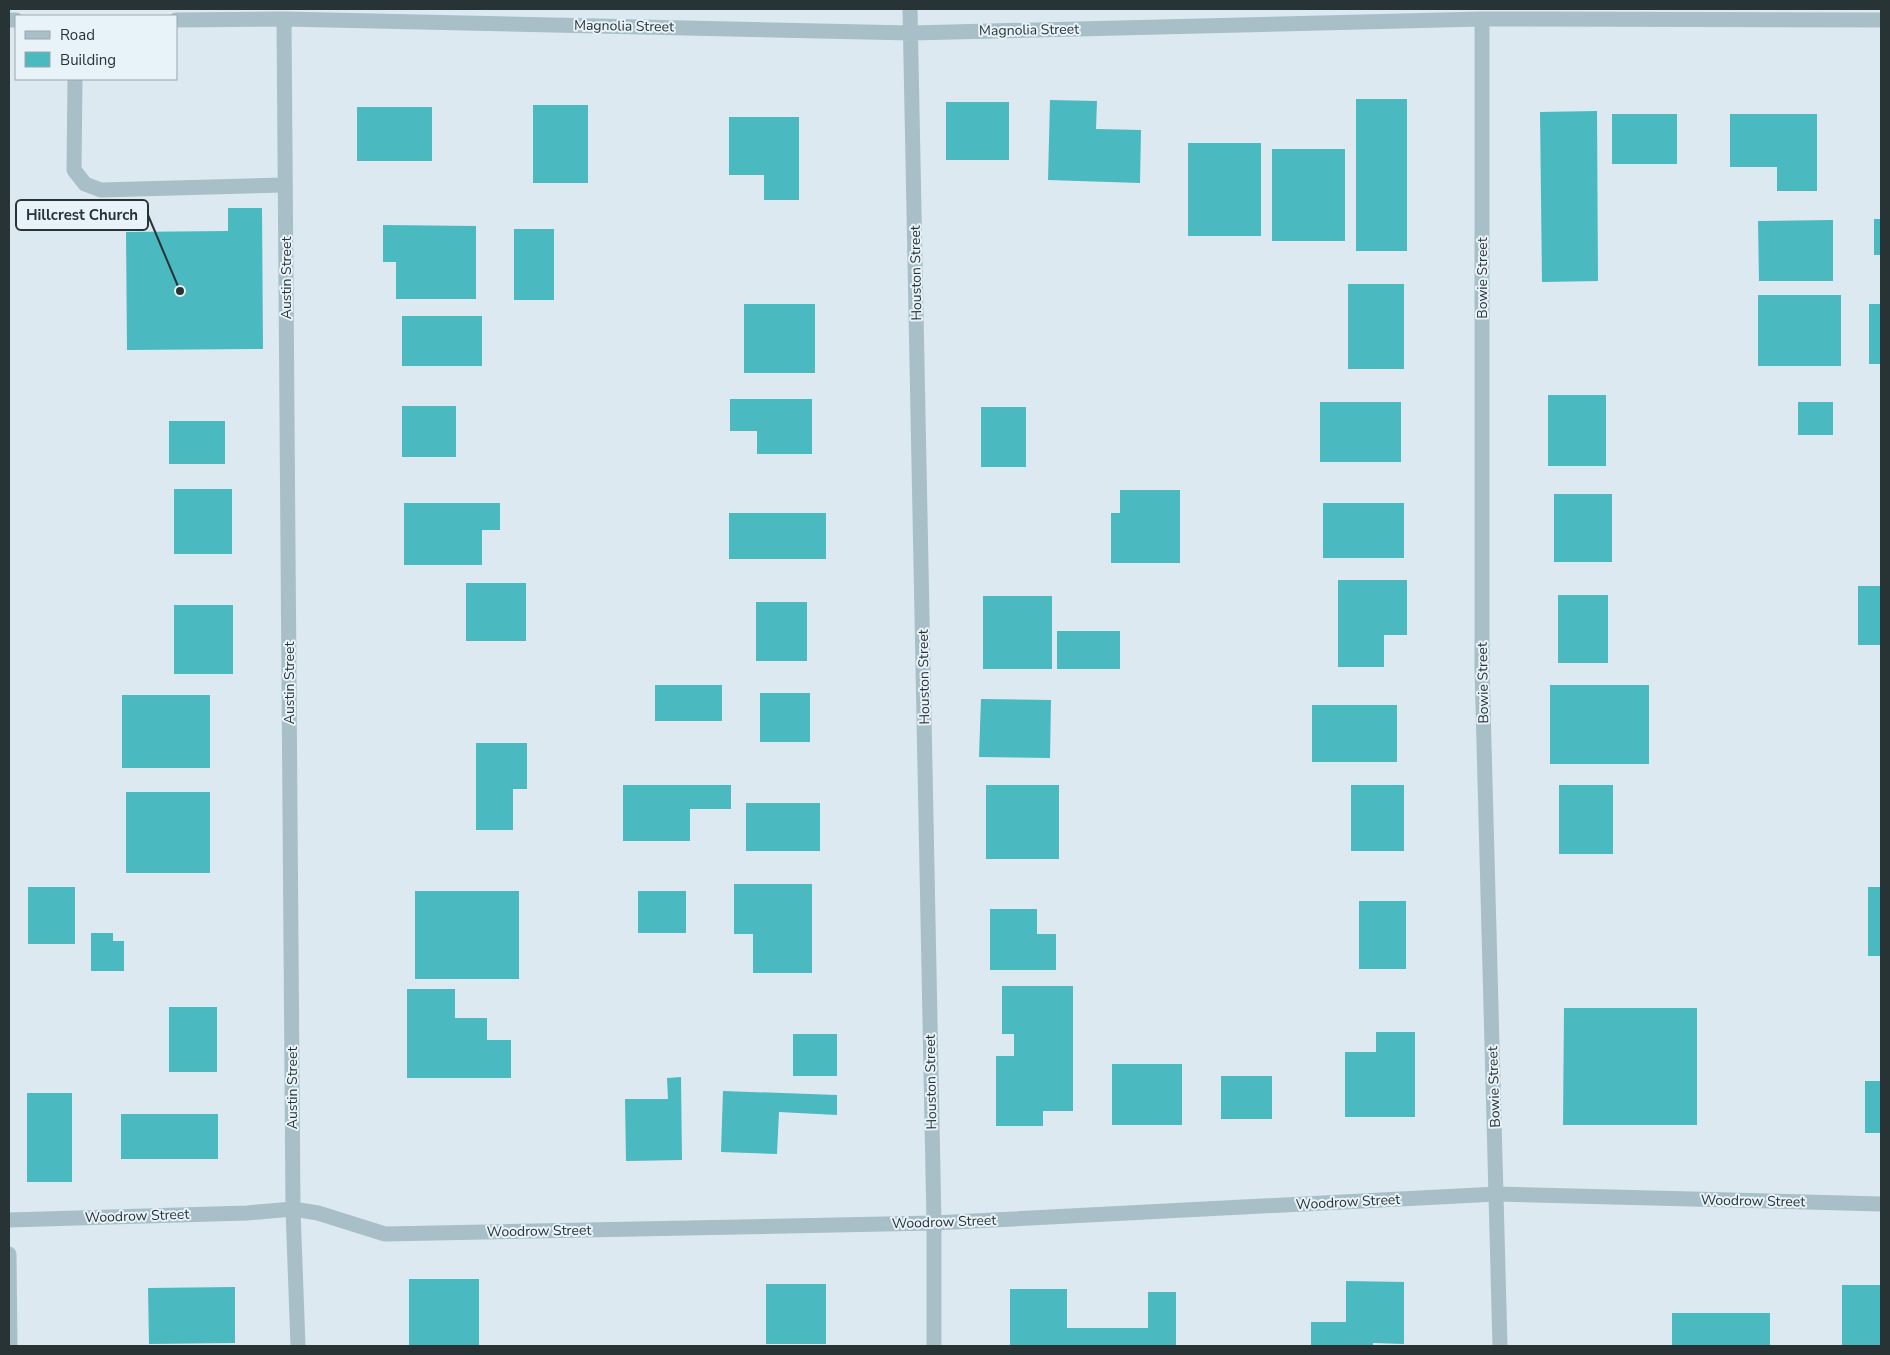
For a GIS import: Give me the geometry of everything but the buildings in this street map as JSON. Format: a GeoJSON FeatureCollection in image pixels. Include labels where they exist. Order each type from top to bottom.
{"type":"FeatureCollection","features":[{"type":"Feature","properties":{"kind":"street","name":"Houston Street"},"geometry":{"type":"LineString","coordinates":[[910,9],[934,1223],[934,1346]]}},
{"type":"Feature","properties":{"kind":"street","name":"Magnolia Street"},"geometry":{"type":"LineString","coordinates":[[178,20],[284,19],[911,32],[1482,19],[1881,20]]}},
{"type":"Feature","properties":{"kind":"street","name":"Austin Street"},"geometry":{"type":"LineString","coordinates":[[284,19],[292,1209],[298,1346]]}},
{"type":"Feature","properties":{"kind":"street","name":"Bowie Street"},"geometry":{"type":"LineString","coordinates":[[1482,19],[1482,668],[1500,1346]]}},
{"type":"Feature","properties":{"kind":"street"},"geometry":{"type":"LineString","coordinates":[[75,80],[74,170],[85,184],[101,190],[285,185]]}},
{"type":"Feature","properties":{"kind":"street","name":"Woodrow Street"},"geometry":{"type":"LineString","coordinates":[[9,1220],[247,1213],[292,1209],[318,1213],[385,1234],[934,1223],[1497,1194],[1881,1204]]}},
{"type":"Feature","properties":{"kind":"street"},"geometry":{"type":"LineString","coordinates":[[9,1254],[10,1346]]}},
{"type":"Feature","properties":{"kind":"place","name":"Hillcrest Church"},"geometry":{"type":"Point","coordinates":[180,291]}}]}
